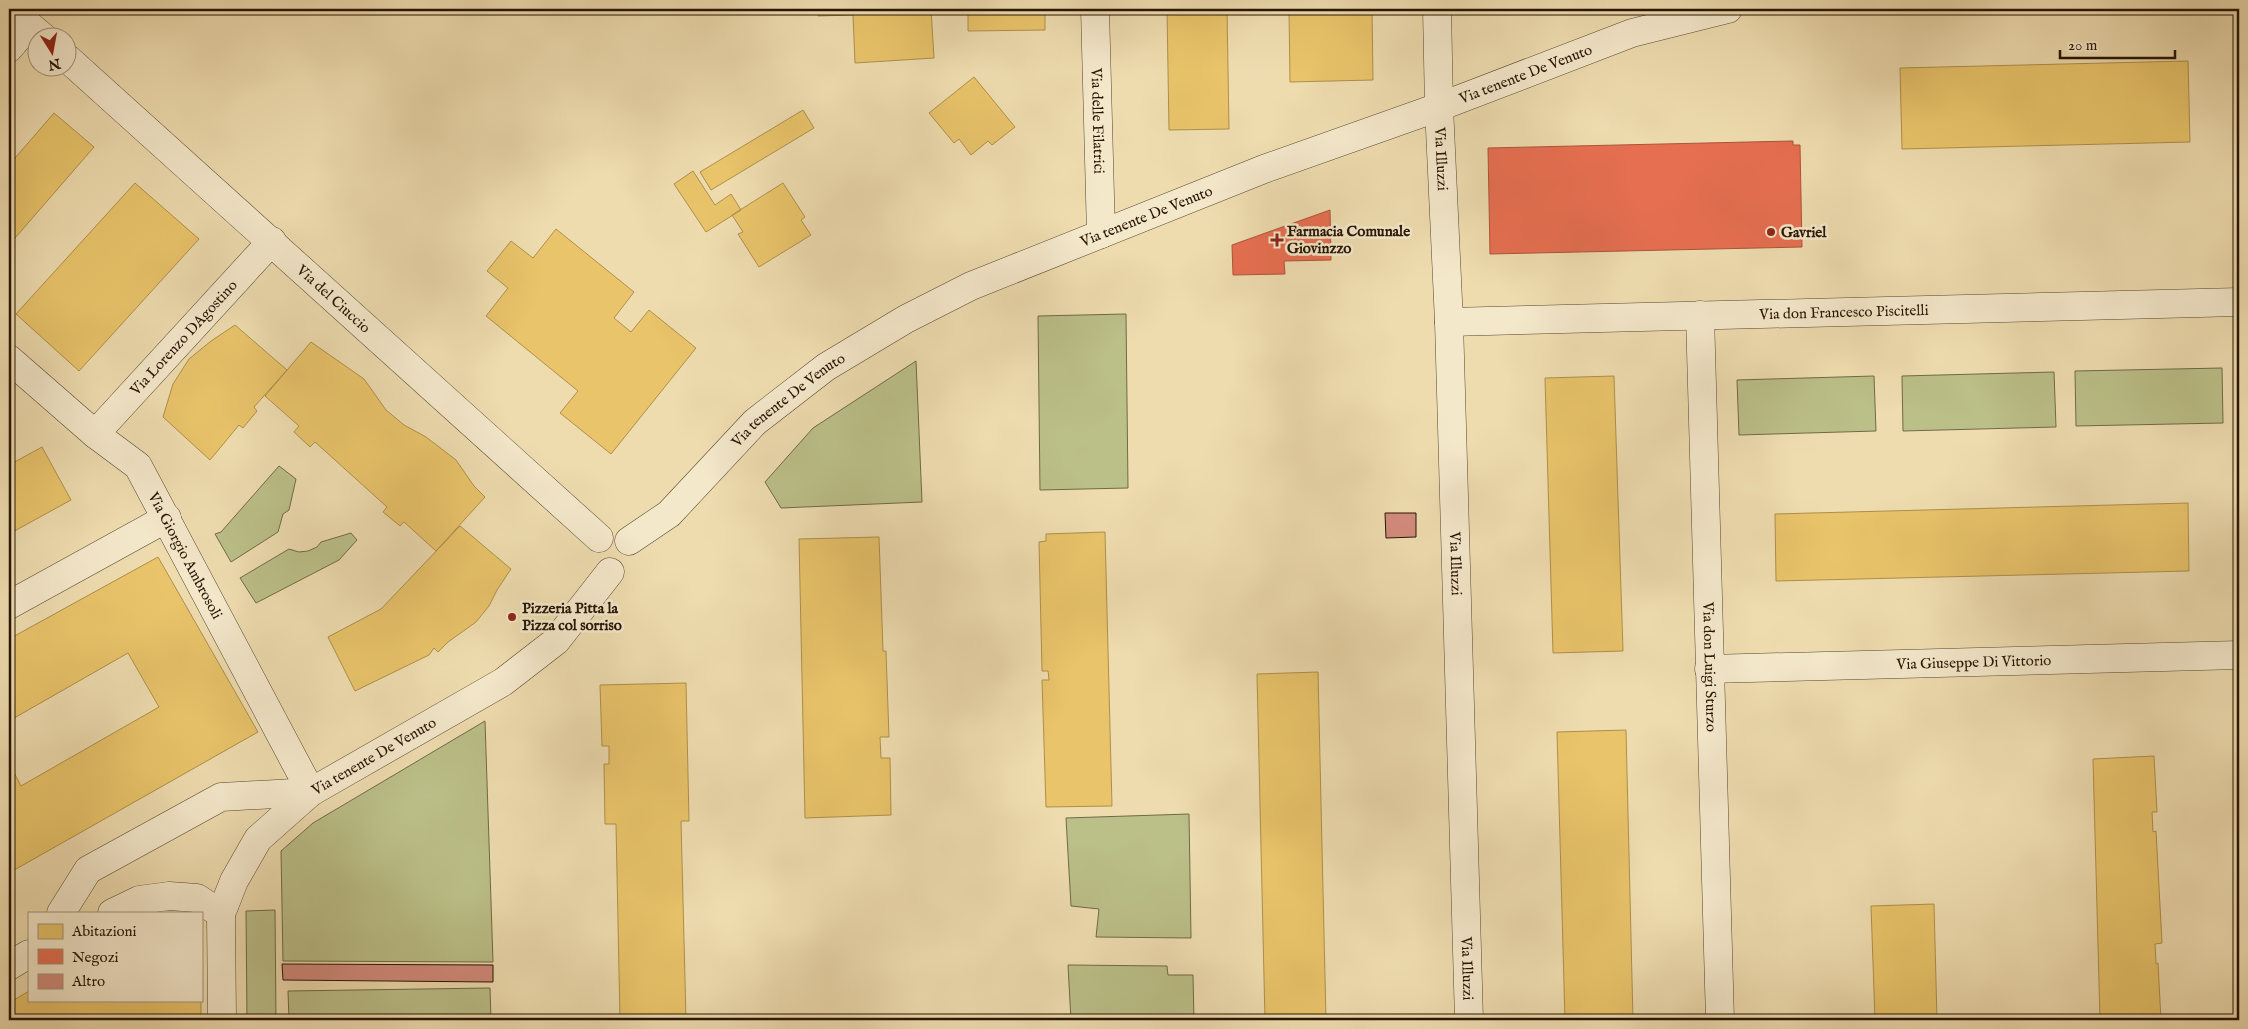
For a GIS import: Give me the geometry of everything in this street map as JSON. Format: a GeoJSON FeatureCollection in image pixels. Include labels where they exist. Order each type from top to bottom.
{"type":"FeatureCollection","features":[{"type":"Feature","properties":{"kind":"street","name":"Via delle Filatrici"},"geometry":{"type":"LineString","coordinates":[[1095,9],[1101,234]]}},
{"type":"Feature","properties":{"kind":"street","name":"Via Illuzzi"},"geometry":{"type":"LineString","coordinates":[[1437,9],[1439,107],[1449,322],[1468,1020]]}},
{"type":"Feature","properties":{"kind":"street","name":"Via tenente De Venuto"},"geometry":{"type":"LineString","coordinates":[[629,541],[669,514],[756,422],[826,366],[906,319],[971,286],[1264,169],[1439,107],[1632,33],[1728,9]]}},
{"type":"Feature","properties":{"kind":"street"},"geometry":{"type":"LineString","coordinates":[[9,48],[28,24]]}},
{"type":"Feature","properties":{"kind":"street","name":"Via del Ciuccio"},"geometry":{"type":"LineString","coordinates":[[78,68],[599,538]]}},
{"type":"Feature","properties":{"kind":"street","name":"Via Lorenzo DAgostino"},"geometry":{"type":"LineString","coordinates":[[95,434],[272,241]]}},
{"type":"Feature","properties":{"kind":"street","name":"Via don Francesco Piscitelli"},"geometry":{"type":"LineString","coordinates":[[1449,322],[2239,302]]}},
{"type":"Feature","properties":{"kind":"street","name":"Via don Luigi Sturzo"},"geometry":{"type":"LineString","coordinates":[[1700,315],[1720,1020]]}},
{"type":"Feature","properties":{"kind":"street","name":"Via Giorgio Ambrosoli"},"geometry":{"type":"LineString","coordinates":[[9,359],[95,434],[138,466],[311,792]]}},
{"type":"Feature","properties":{"kind":"street"},"geometry":{"type":"LineString","coordinates":[[9,605],[167,518]]}},
{"type":"Feature","properties":{"kind":"street"},"geometry":{"type":"LineString","coordinates":[[615,532],[629,541],[632,552],[630,562],[621,570],[610,572],[598,567],[593,555],[595,542],[599,538],[604,534],[615,532]]}},
{"type":"Feature","properties":{"kind":"street","name":"Via tenente De Venuto"},"geometry":{"type":"LineString","coordinates":[[62,912],[88,870],[221,797],[311,792],[503,682],[556,641],[610,572]]}},
{"type":"Feature","properties":{"kind":"street","name":"Via Giuseppe Di Vittorio"},"geometry":{"type":"LineString","coordinates":[[1709,669],[2239,655]]}},
{"type":"Feature","properties":{"kind":"street"},"geometry":{"type":"LineString","coordinates":[[222,1020],[220,914],[234,881],[258,839],[311,792]]}},
{"type":"Feature","properties":{"kind":"street"},"geometry":{"type":"LineString","coordinates":[[114,912],[139,900],[169,896],[197,898],[220,914]]}},
{"type":"Feature","properties":{"kind":"street"},"geometry":{"type":"LineString","coordinates":[[9,966],[28,955]]}},
{"type":"Feature","properties":{"kind":"green space"},"geometry":{"type":"Polygon","coordinates":[[[1126,314],[1128,488],[1040,490],[1038,316],[1126,314]]]}},
{"type":"Feature","properties":{"kind":"green space"},"geometry":{"type":"Polygon","coordinates":[[[916,361],[922,502],[781,508],[765,482],[813,428],[916,361]]]}},
{"type":"Feature","properties":{"kind":"green space"},"geometry":{"type":"Polygon","coordinates":[[[2222,368],[2223,423],[2076,426],[2075,371],[2222,368]]]}},
{"type":"Feature","properties":{"kind":"green space"},"geometry":{"type":"Polygon","coordinates":[[[2054,372],[2056,427],[1903,431],[1902,376],[2054,372]]]}},
{"type":"Feature","properties":{"kind":"green space"},"geometry":{"type":"Polygon","coordinates":[[[1874,376],[1876,431],[1739,435],[1737,380],[1874,376]]]}},
{"type":"Feature","properties":{"kind":"green space"},"geometry":{"type":"Polygon","coordinates":[[[279,466],[296,479],[289,510],[283,514],[278,532],[231,562],[215,534],[221,532],[279,466]]]}},
{"type":"Feature","properties":{"kind":"green space"},"geometry":{"type":"Polygon","coordinates":[[[351,533],[357,540],[339,560],[256,603],[240,578],[289,549],[299,552],[308,551],[317,547],[321,542],[351,533]]]}},
{"type":"Feature","properties":{"kind":"green space"},"geometry":{"type":"Polygon","coordinates":[[[485,721],[493,962],[283,961],[281,851],[313,823],[485,721]]]}},
{"type":"Feature","properties":{"kind":"green space"},"geometry":{"type":"Polygon","coordinates":[[[1189,814],[1191,938],[1096,937],[1099,909],[1071,906],[1066,818],[1189,814]]]}},
{"type":"Feature","properties":{"kind":"green space"},"geometry":{"type":"Polygon","coordinates":[[[275,910],[276,1020],[247,1020],[246,911],[275,910]]]}},
{"type":"Feature","properties":{"kind":"green space"},"geometry":{"type":"Polygon","coordinates":[[[1068,965],[1167,966],[1168,975],[1193,975],[1194,1020],[1071,1020],[1068,965]]]}},
{"type":"Feature","properties":{"kind":"green space"},"geometry":{"type":"Polygon","coordinates":[[[490,988],[491,1020],[289,1020],[288,991],[490,988]]]}},
{"type":"Feature","properties":{"kind":"building: Abitazioni"},"geometry":{"type":"Polygon","coordinates":[[[818,9],[931,9],[934,58],[855,63],[853,15],[818,16],[818,9]]]}},
{"type":"Feature","properties":{"kind":"building: Abitazioni"},"geometry":{"type":"Polygon","coordinates":[[[968,9],[1045,9],[1045,30],[968,31],[968,9]]]}},
{"type":"Feature","properties":{"kind":"building: Abitazioni"},"geometry":{"type":"Polygon","coordinates":[[[1167,9],[1227,9],[1229,129],[1169,130],[1167,9]]]}},
{"type":"Feature","properties":{"kind":"building: Abitazioni"},"geometry":{"type":"Polygon","coordinates":[[[1289,9],[1372,9],[1373,80],[1290,82],[1289,9]]]}},
{"type":"Feature","properties":{"kind":"building: Abitazioni"},"geometry":{"type":"Polygon","coordinates":[[[2188,61],[2190,142],[1902,149],[1900,68],[2188,61]]]}},
{"type":"Feature","properties":{"kind":"building: Abitazioni"},"geometry":{"type":"Polygon","coordinates":[[[974,77],[1015,127],[992,145],[988,141],[971,155],[959,139],[954,143],[929,113],[974,77]]]}},
{"type":"Feature","properties":{"kind":"building: Abitazioni"},"geometry":{"type":"Polygon","coordinates":[[[803,110],[814,128],[711,190],[700,172],[803,110]]]}},
{"type":"Feature","properties":{"kind":"building: Abitazioni"},"geometry":{"type":"Polygon","coordinates":[[[54,113],[94,147],[9,245],[9,165],[54,113]]]}},
{"type":"Feature","properties":{"kind":"building: Abitazioni"},"geometry":{"type":"Polygon","coordinates":[[[693,171],[715,205],[731,194],[741,210],[706,232],[674,184],[693,171]]]}},
{"type":"Feature","properties":{"kind":"building: Abitazioni"},"geometry":{"type":"Polygon","coordinates":[[[135,183],[199,239],[79,371],[16,314],[135,183]]]}},
{"type":"Feature","properties":{"kind":"building: Abitazioni"},"geometry":{"type":"Polygon","coordinates":[[[783,183],[805,217],[801,220],[811,235],[759,267],[738,234],[743,232],[732,215],[783,183]]]}},
{"type":"Feature","properties":{"kind":"building: Abitazioni"},"geometry":{"type":"Polygon","coordinates":[[[556,229],[634,292],[614,318],[631,332],[649,310],[696,348],[611,454],[560,413],[578,391],[486,316],[508,288],[487,271],[511,241],[533,258],[556,229]]]}},
{"type":"Feature","properties":{"kind":"building: Abitazioni"},"geometry":{"type":"Polygon","coordinates":[[[235,325],[287,370],[254,407],[257,411],[243,428],[239,425],[210,460],[163,417],[173,384],[189,359],[235,325]]]}},
{"type":"Feature","properties":{"kind":"building: Abitazioni"},"geometry":{"type":"Polygon","coordinates":[[[311,342],[364,379],[386,410],[404,425],[426,437],[456,460],[474,486],[485,497],[436,551],[404,522],[400,526],[383,512],[387,507],[315,442],[310,447],[294,432],[299,426],[265,396],[311,342]]]}},
{"type":"Feature","properties":{"kind":"building: Abitazioni"},"geometry":{"type":"Polygon","coordinates":[[[1614,376],[1623,651],[1553,653],[1545,378],[1614,376]]]}},
{"type":"Feature","properties":{"kind":"building: Abitazioni"},"geometry":{"type":"Polygon","coordinates":[[[42,447],[71,500],[9,534],[9,465],[42,447]]]}},
{"type":"Feature","properties":{"kind":"building: Abitazioni"},"geometry":{"type":"Polygon","coordinates":[[[2188,503],[2189,571],[1776,581],[1775,514],[2188,503]]]}},
{"type":"Feature","properties":{"kind":"building: Abitazioni"},"geometry":{"type":"Polygon","coordinates":[[[460,526],[511,569],[489,606],[476,622],[448,642],[438,652],[434,648],[429,655],[355,691],[328,637],[381,609],[460,526]]]}},
{"type":"Feature","properties":{"kind":"building: Abitazioni"},"geometry":{"type":"Polygon","coordinates":[[[1105,532],[1112,806],[1046,807],[1042,680],[1049,680],[1048,671],[1042,671],[1039,542],[1046,541],[1046,534],[1105,532]]]}},
{"type":"Feature","properties":{"kind":"building: Abitazioni"},"geometry":{"type":"Polygon","coordinates":[[[879,537],[883,651],[886,651],[889,737],[880,737],[881,758],[890,758],[891,815],[805,818],[799,539],[879,537]]]}},
{"type":"Feature","properties":{"kind":"building: Abitazioni"},"geometry":{"type":"Polygon","coordinates":[[[158,557],[258,732],[9,873],[9,763],[21,786],[159,707],[128,653],[9,721],[9,639],[158,557]]]}},
{"type":"Feature","properties":{"kind":"building: Abitazioni"},"geometry":{"type":"Polygon","coordinates":[[[1318,672],[1326,1020],[1265,1020],[1257,674],[1318,672]]]}},
{"type":"Feature","properties":{"kind":"building: Abitazioni"},"geometry":{"type":"Polygon","coordinates":[[[686,683],[689,821],[681,821],[686,1020],[620,1020],[616,824],[605,824],[604,764],[609,764],[609,746],[602,746],[600,685],[686,683]]]}},
{"type":"Feature","properties":{"kind":"building: Abitazioni"},"geometry":{"type":"Polygon","coordinates":[[[1626,730],[1633,1020],[1565,1020],[1557,732],[1626,730]]]}},
{"type":"Feature","properties":{"kind":"building: Abitazioni"},"geometry":{"type":"Polygon","coordinates":[[[2154,756],[2157,812],[2152,812],[2153,832],[2156,831],[2162,943],[2155,944],[2161,1020],[2100,1020],[2093,759],[2154,756]]]}},
{"type":"Feature","properties":{"kind":"building: Abitazioni"},"geometry":{"type":"Polygon","coordinates":[[[1934,904],[1937,1020],[1875,1020],[1871,906],[1934,904]]]}},
{"type":"Feature","properties":{"kind":"building: Abitazioni"},"geometry":{"type":"Polygon","coordinates":[[[28,992],[28,1002],[201,1002],[201,1020],[9,1020],[9,1003],[28,992]]]}},
{"type":"Feature","properties":{"kind":"building: Negozi"},"geometry":{"type":"Polygon","coordinates":[[[1793,141],[1793,145],[1800,145],[1802,247],[1490,254],[1488,148],[1793,141]]]}},
{"type":"Feature","properties":{"kind":"building: Negozi"},"geometry":{"type":"Polygon","coordinates":[[[1330,210],[1331,260],[1284,261],[1285,274],[1233,275],[1232,245],[1330,210]]]}},
{"type":"Feature","properties":{"kind":"building: Altro"},"geometry":{"type":"Polygon","coordinates":[[[1385,513],[1416,513],[1416,537],[1386,538],[1385,513]]]}},
{"type":"Feature","properties":{"kind":"building: Altro"},"geometry":{"type":"Polygon","coordinates":[[[282,964],[493,965],[493,982],[283,980],[282,964]]]}},
{"type":"Feature","properties":{"kind":"place","name":"Gavriel"},"geometry":{"type":"Point","coordinates":[1771,232]}},
{"type":"Feature","properties":{"kind":"place","name":"Farmacia Comunale Giovinzzo"},"geometry":{"type":"Point","coordinates":[1277,240]}},
{"type":"Feature","properties":{"kind":"place","name":"Pizzeria Pitta la Pizza col sorriso"},"geometry":{"type":"Point","coordinates":[512,617]}}]}
